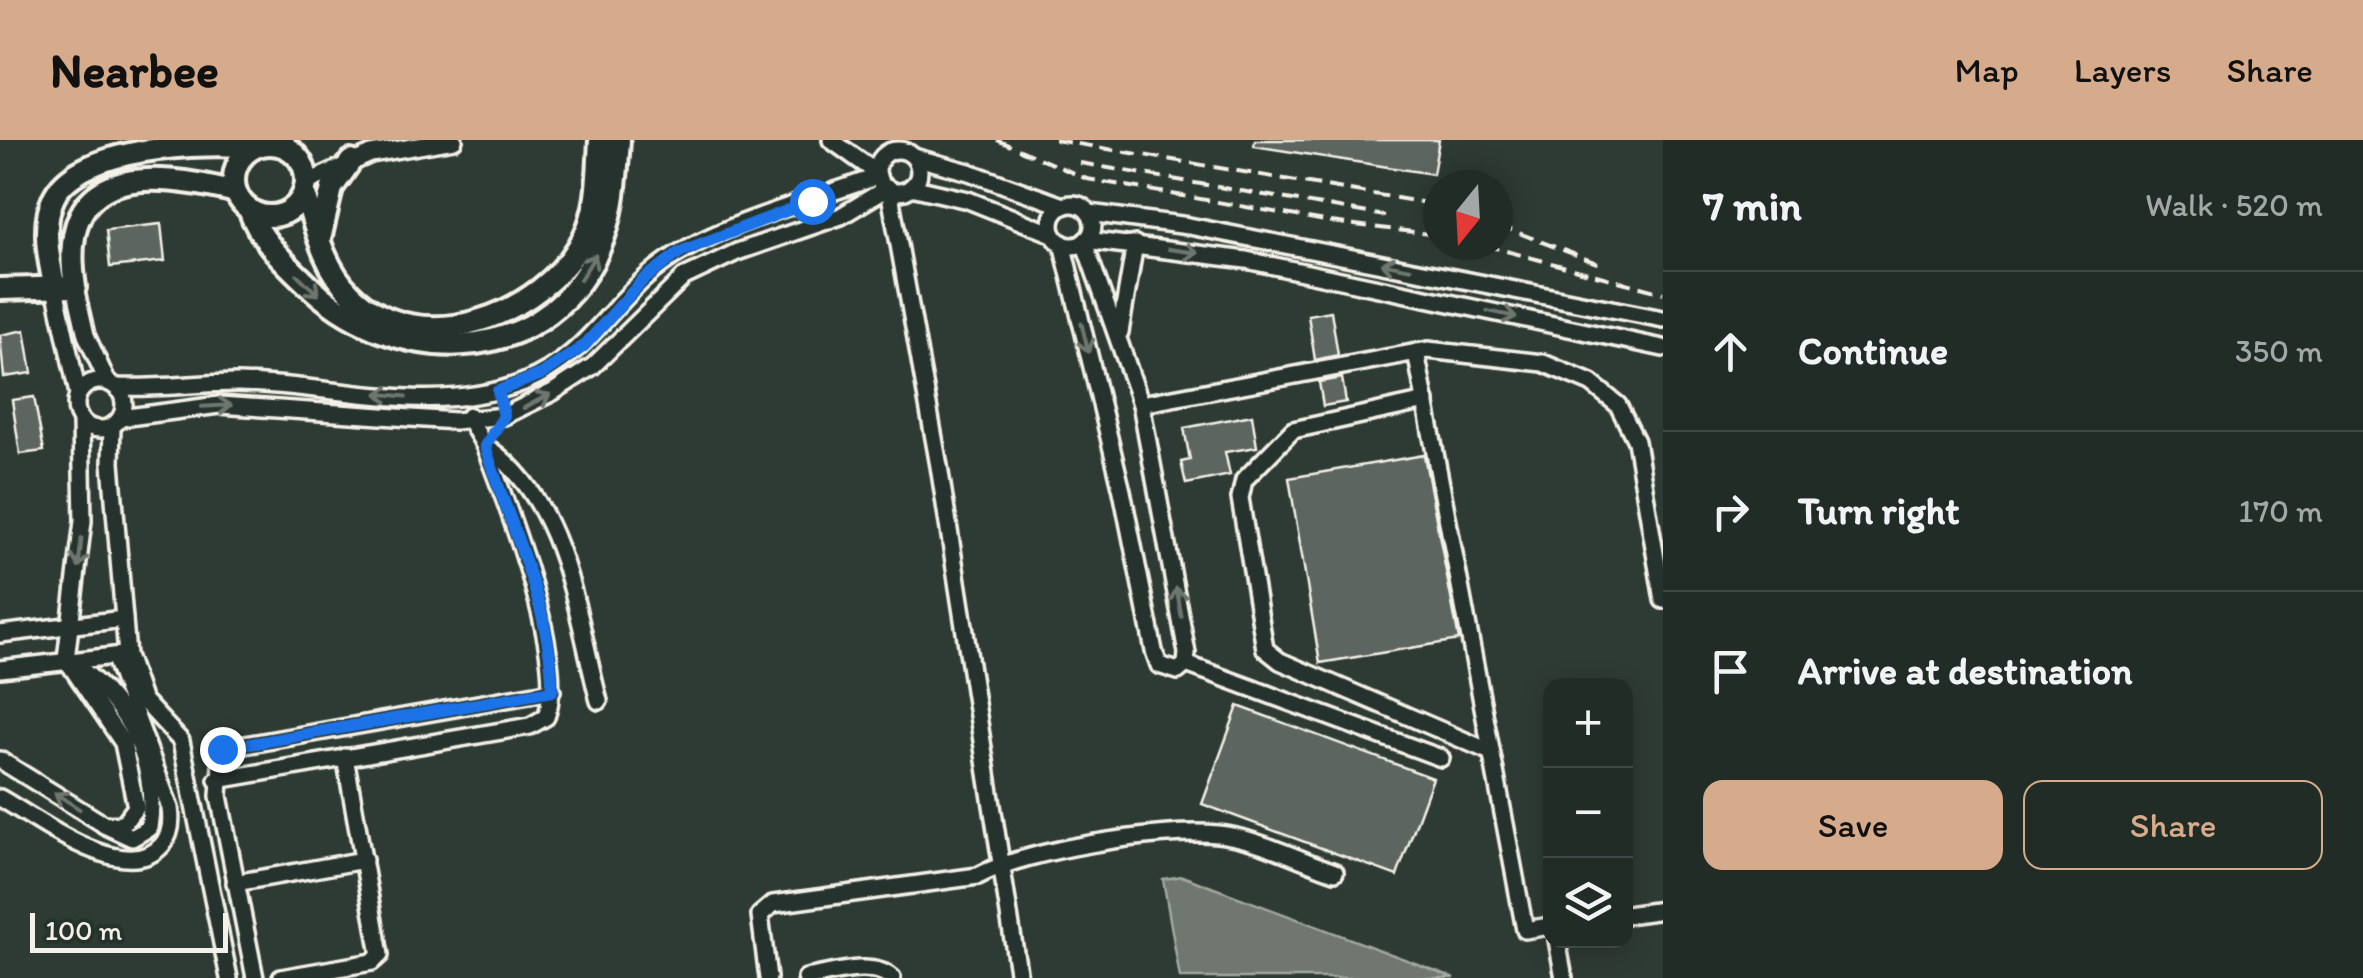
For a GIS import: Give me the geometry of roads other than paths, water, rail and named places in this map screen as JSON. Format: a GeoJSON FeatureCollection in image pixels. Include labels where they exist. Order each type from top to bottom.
{"type":"FeatureCollection","features":[{"type":"Feature","properties":{"kind":"main road"},"geometry":{"type":"LineString","coordinates":[[64,281],[50,204],[63,183],[76,172],[110,160],[190,147],[269,144],[292,152],[303,166],[319,242],[342,284],[374,311],[426,325],[479,322],[506,312],[555,280],[586,234],[605,202],[600,140]]}},
{"type":"Feature","properties":{"kind":"main road"},"geometry":{"type":"LineString","coordinates":[[269,144],[236,166],[236,192],[266,241],[334,310],[389,338],[419,345],[454,346],[510,334],[557,305],[596,255],[619,140]]}},
{"type":"Feature","properties":{"kind":"main road"},"geometry":{"type":"LineString","coordinates":[[319,242],[332,188],[351,161]]}},
{"type":"Feature","properties":{"kind":"main road"},"geometry":{"type":"LineString","coordinates":[[64,281],[74,225],[87,201],[100,192],[116,184],[159,180],[236,192]]}},
{"type":"Feature","properties":{"kind":"main road"},"geometry":{"type":"LineString","coordinates":[[249,209],[263,215],[285,212],[305,187]]}},
{"type":"Feature","properties":{"kind":"main road"},"geometry":{"type":"LineString","coordinates":[[0,274],[64,281]]}},
{"type":"Feature","properties":{"kind":"main road"},"geometry":{"type":"LineString","coordinates":[[0,289],[64,281]]}},
{"type":"Feature","properties":{"kind":"street"},"geometry":{"type":"LineString","coordinates":[[305,187],[351,161],[396,147],[454,140]]}},
{"type":"Feature","properties":{"kind":"street"},"geometry":{"type":"LineString","coordinates":[[831,140],[891,184],[968,200],[1058,239],[1134,244],[1246,260],[1663,348]]}},
{"type":"Feature","properties":{"kind":"street"},"geometry":{"type":"LineString","coordinates":[[878,140],[914,157],[969,172],[1062,206],[1075,204],[1089,213],[1189,226],[1663,319]]}},
{"type":"Feature","properties":{"kind":"street"},"geometry":{"type":"LineString","coordinates":[[894,150],[882,158],[891,184],[897,241],[939,466],[1019,978]]}},
{"type":"Feature","properties":{"kind":"street"},"geometry":{"type":"LineString","coordinates":[[78,394],[90,382],[236,383],[408,397],[466,397],[498,391],[542,374],[584,346],[643,280],[680,252],[891,184],[919,171],[914,157]]}},
{"type":"Feature","properties":{"kind":"street"},"geometry":{"type":"LineString","coordinates":[[81,421],[96,429],[218,404],[470,421],[504,416],[593,366],[659,296],[684,277],[737,252],[841,216],[891,184]]}},
{"type":"Feature","properties":{"kind":"street"},"geometry":{"type":"LineString","coordinates":[[1062,206],[1053,215],[1058,239],[1122,491],[1157,661],[1171,671],[1186,664],[1440,758]]}},
{"type":"Feature","properties":{"kind":"street"},"geometry":{"type":"LineString","coordinates":[[1089,213],[1092,228],[1085,241],[1119,336],[1156,470],[1186,664]]}},
{"type":"Feature","properties":{"kind":"street"},"geometry":{"type":"LineString","coordinates":[[1119,336],[1134,244]]}},
{"type":"Feature","properties":{"kind":"street"},"geometry":{"type":"LineString","coordinates":[[0,798],[102,854],[135,859],[161,846],[172,815],[121,656],[124,619],[114,496],[116,422],[124,402],[86,335],[64,281]]}},
{"type":"Feature","properties":{"kind":"street"},"geometry":{"type":"LineString","coordinates":[[64,281],[78,394],[75,405],[81,421],[82,499],[80,563],[68,624],[66,659],[123,742],[131,764],[136,806],[132,816],[117,826],[100,822]]}},
{"type":"Feature","properties":{"kind":"street"},"geometry":{"type":"LineString","coordinates":[[1140,404],[1416,352],[1543,362],[1591,383],[1618,405],[1636,440],[1663,600]]}},
{"type":"Feature","properties":{"kind":"street"},"geometry":{"type":"LineString","coordinates":[[1416,352],[1525,930],[1543,927]]}},
{"type":"Feature","properties":{"kind":"street"},"geometry":{"type":"LineString","coordinates":[[485,446],[504,416],[498,391]]}},
{"type":"Feature","properties":{"kind":"street"},"geometry":{"type":"LineString","coordinates":[[217,780],[538,724],[549,710],[550,663],[527,572],[485,446],[470,421],[466,397]]}},
{"type":"Feature","properties":{"kind":"street"},"geometry":{"type":"LineString","coordinates":[[1426,402],[1293,430],[1244,480],[1240,498],[1266,649],[1280,662],[1491,752]]}},
{"type":"Feature","properties":{"kind":"street"},"geometry":{"type":"LineString","coordinates":[[485,446],[521,474],[548,520],[598,701]]}},
{"type":"Feature","properties":{"kind":"street"},"geometry":{"type":"LineString","coordinates":[[82,499],[114,496]]}},
{"type":"Feature","properties":{"kind":"street"},"geometry":{"type":"LineString","coordinates":[[0,634],[124,619]]}},
{"type":"Feature","properties":{"kind":"street"},"geometry":{"type":"LineString","coordinates":[[0,669],[121,656]]}},
{"type":"Feature","properties":{"kind":"street"},"geometry":{"type":"LineString","coordinates":[[121,656],[142,699],[181,741],[228,978]]}},
{"type":"Feature","properties":{"kind":"street"},"geometry":{"type":"LineString","coordinates":[[0,760],[100,822],[132,838],[143,835],[150,824],[139,739],[105,690],[66,659]]}},
{"type":"Feature","properties":{"kind":"street"},"geometry":{"type":"LineString","coordinates":[[255,978],[217,780],[218,760],[226,746],[552,691]]}},
{"type":"Feature","properties":{"kind":"street"},"geometry":{"type":"LineString","coordinates":[[281,978],[378,958],[345,757]]}},
{"type":"Feature","properties":{"kind":"street"},"geometry":{"type":"LineString","coordinates":[[768,978],[760,920],[766,906],[978,876],[1000,864],[1139,838],[1210,834],[1336,872]]}},
{"type":"Feature","properties":{"kind":"street"},"geometry":{"type":"LineString","coordinates":[[132,838],[135,859]]}},
{"type":"Feature","properties":{"kind":"street"},"geometry":{"type":"LineString","coordinates":[[235,883],[364,860]]}},
{"type":"Feature","properties":{"kind":"street"},"geometry":{"type":"LineString","coordinates":[[1633,914],[1663,910]]}},
{"type":"Feature","properties":{"kind":"street"},"geometry":{"type":"LineString","coordinates":[[1558,948],[1564,978]]}},
{"type":"Feature","properties":{"kind":"street"},"geometry":{"type":"LineString","coordinates":[[806,978],[877,969],[892,978]]}},
{"type":"Feature","properties":{"kind":"railway"},"geometry":{"type":"LineString","coordinates":[[997,140],[1087,179],[1331,222],[1423,233]]}},
{"type":"Feature","properties":{"kind":"railway"},"geometry":{"type":"LineString","coordinates":[[1055,140],[1423,202]]}},
{"type":"Feature","properties":{"kind":"railway"},"geometry":{"type":"LineString","coordinates":[[1080,163],[1385,216]]}},
{"type":"Feature","properties":{"kind":"railway"},"geometry":{"type":"LineString","coordinates":[[1513,231],[1602,265]]}},
{"type":"Feature","properties":{"kind":"railway"},"geometry":{"type":"LineString","coordinates":[[1513,253],[1663,293]]}}]}
